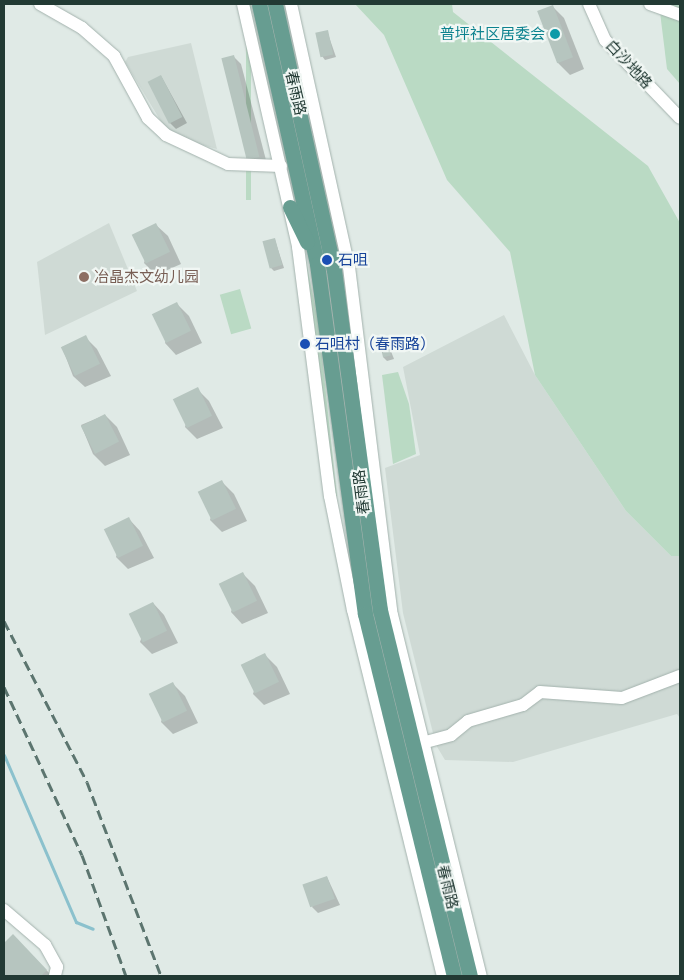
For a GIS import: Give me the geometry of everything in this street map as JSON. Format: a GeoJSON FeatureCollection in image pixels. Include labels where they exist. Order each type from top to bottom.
{"type":"FeatureCollection","features":[{"type":"Feature","properties":{"kind":"main road","name":"春雨路"},"geometry":{"type":"LineString","coordinates":[[259,4],[317,264],[364,614],[454,976]]}},
{"type":"Feature","properties":{"kind":"main road","name":"春雨路"},"geometry":{"type":"LineString","coordinates":[[275,4],[334,270],[380,610],[470,976]]}},
{"type":"Feature","properties":{"kind":"main road"},"geometry":{"type":"LineString","coordinates":[[290,207],[317,264]]}},
{"type":"Feature","properties":{"kind":"street"},"geometry":{"type":"LineString","coordinates":[[40,4],[82,28],[114,56],[148,118],[166,135],[228,164],[281,166]]}},
{"type":"Feature","properties":{"kind":"street"},"geometry":{"type":"LineString","coordinates":[[243,4],[290,207],[311,324],[335,523],[364,659],[443,976]]}},
{"type":"Feature","properties":{"kind":"street"},"geometry":{"type":"LineString","coordinates":[[291,4],[349,266],[392,615],[422,743],[481,976]]}},
{"type":"Feature","properties":{"kind":"street","name":"白沙地路"},"geometry":{"type":"LineString","coordinates":[[589,4],[605,40],[680,118]]}},
{"type":"Feature","properties":{"kind":"street"},"geometry":{"type":"LineString","coordinates":[[650,4],[680,15]]}},
{"type":"Feature","properties":{"kind":"street"},"geometry":{"type":"LineString","coordinates":[[422,743],[451,734],[468,721],[523,705],[540,692],[622,698],[680,676]]}},
{"type":"Feature","properties":{"kind":"street"},"geometry":{"type":"LineString","coordinates":[[4,910],[45,945],[57,967],[56,976]]}},
{"type":"Feature","properties":{"kind":"shaded area"},"geometry":{"type":"Polygon","coordinates":[[[191,43],[217,149],[188,141],[165,128],[125,62],[128,57],[191,43]]]}},
{"type":"Feature","properties":{"kind":"shaded area","name":"冶晶杰文幼儿园"},"geometry":{"type":"Polygon","coordinates":[[[109,223],[137,291],[45,335],[37,262],[109,223]]]}},
{"type":"Feature","properties":{"kind":"shaded area"},"geometry":{"type":"Polygon","coordinates":[[[504,315],[535,375],[626,511],[671,556],[680,556],[680,718],[677,714],[513,762],[445,760],[436,745],[403,613],[385,468],[420,455],[403,367],[504,315]]]}},
{"type":"Feature","properties":{"kind":"green space"},"geometry":{"type":"Polygon","coordinates":[[[246,4],[251,4],[251,200],[246,200],[246,4]]]}},
{"type":"Feature","properties":{"kind":"green space"},"geometry":{"type":"Polygon","coordinates":[[[355,4],[452,4],[453,12],[648,166],[680,223],[680,556],[671,556],[626,511],[535,375],[510,252],[447,180],[384,35],[355,4]]]}},
{"type":"Feature","properties":{"kind":"green space"},"geometry":{"type":"Polygon","coordinates":[[[659,4],[680,4],[680,84],[667,69],[659,4]]]}},
{"type":"Feature","properties":{"kind":"green space"},"geometry":{"type":"Polygon","coordinates":[[[305,256],[318,320],[337,496],[335,497],[305,256]]]}},
{"type":"Feature","properties":{"kind":"green space"},"geometry":{"type":"Polygon","coordinates":[[[240,289],[251,328],[231,334],[220,295],[240,289]]]}},
{"type":"Feature","properties":{"kind":"green space"},"geometry":{"type":"Polygon","coordinates":[[[398,372],[409,404],[416,454],[393,464],[382,375],[398,372]]]}},
{"type":"Feature","properties":{"kind":"building","name":"普坪社区居委会"},"geometry":{"type":"Polygon","coordinates":[[[553,5],[573,57],[557,63],[537,11],[553,5]]]}},
{"type":"Feature","properties":{"kind":"building"},"geometry":{"type":"Polygon","coordinates":[[[328,30],[333,54],[320,57],[315,33],[328,30]]]}},
{"type":"Feature","properties":{"kind":"building"},"geometry":{"type":"Polygon","coordinates":[[[234,55],[259,157],[247,160],[221,58],[234,55]]]}},
{"type":"Feature","properties":{"kind":"building"},"geometry":{"type":"Polygon","coordinates":[[[161,75],[182,117],[169,124],[148,82],[161,75]]]}},
{"type":"Feature","properties":{"kind":"building"},"geometry":{"type":"Polygon","coordinates":[[[156,223],[170,252],[146,264],[132,235],[156,223]]]}},
{"type":"Feature","properties":{"kind":"building"},"geometry":{"type":"Polygon","coordinates":[[[275,238],[282,265],[270,268],[262,241],[275,238]]]}},
{"type":"Feature","properties":{"kind":"building"},"geometry":{"type":"Polygon","coordinates":[[[177,302],[191,331],[166,343],[152,314],[177,302]]]}},
{"type":"Feature","properties":{"kind":"building"},"geometry":{"type":"Polygon","coordinates":[[[86,335],[100,364],[75,376],[61,347],[86,335]]]}},
{"type":"Feature","properties":{"kind":"building"},"geometry":{"type":"Polygon","coordinates":[[[387,339],[391,356],[383,357],[379,341],[387,339]]]}},
{"type":"Feature","properties":{"kind":"building"},"geometry":{"type":"Polygon","coordinates":[[[198,387],[212,416],[187,428],[173,399],[198,387]]]}},
{"type":"Feature","properties":{"kind":"building"},"geometry":{"type":"Polygon","coordinates":[[[105,414],[119,442],[95,454],[81,426],[105,414]]]}},
{"type":"Feature","properties":{"kind":"building"},"geometry":{"type":"Polygon","coordinates":[[[222,480],[236,509],[212,521],[198,492],[222,480]]]}},
{"type":"Feature","properties":{"kind":"building"},"geometry":{"type":"Polygon","coordinates":[[[129,517],[143,546],[118,558],[104,529],[129,517]]]}},
{"type":"Feature","properties":{"kind":"building"},"geometry":{"type":"Polygon","coordinates":[[[243,572],[257,601],[233,613],[219,584],[243,572]]]}},
{"type":"Feature","properties":{"kind":"building"},"geometry":{"type":"Polygon","coordinates":[[[153,602],[167,631],[143,643],[129,614],[153,602]]]}},
{"type":"Feature","properties":{"kind":"building"},"geometry":{"type":"Polygon","coordinates":[[[265,653],[279,682],[255,694],[241,665],[265,653]]]}},
{"type":"Feature","properties":{"kind":"building"},"geometry":{"type":"Polygon","coordinates":[[[173,682],[187,711],[163,723],[149,694],[173,682]]]}},
{"type":"Feature","properties":{"kind":"building"},"geometry":{"type":"Polygon","coordinates":[[[327,876],[335,899],[310,907],[302,884],[327,876]]]}},
{"type":"Feature","properties":{"kind":"building"},"geometry":{"type":"Polygon","coordinates":[[[13,934],[47,970],[41,976],[4,976],[4,943],[13,934]]]}},
{"type":"Feature","properties":{"kind":"waterway"},"geometry":{"type":"LineString","coordinates":[[4,755],[76,922],[93,929]]}},
{"type":"Feature","properties":{"kind":"railway"},"geometry":{"type":"LineString","coordinates":[[4,621],[87,782],[161,976]]}},
{"type":"Feature","properties":{"kind":"railway"},"geometry":{"type":"LineString","coordinates":[[4,687],[82,855],[126,976]]}},
{"type":"Feature","properties":{"kind":"place","name":"普坪社区居委会"},"geometry":{"type":"Point","coordinates":[555,34]}},
{"type":"Feature","properties":{"kind":"place","name":"石咀"},"geometry":{"type":"Point","coordinates":[327,260]}},
{"type":"Feature","properties":{"kind":"place","name":"冶晶杰文幼儿园"},"geometry":{"type":"Point","coordinates":[84,277]}},
{"type":"Feature","properties":{"kind":"place","name":"石咀村（春雨路）"},"geometry":{"type":"Point","coordinates":[305,344]}}]}
